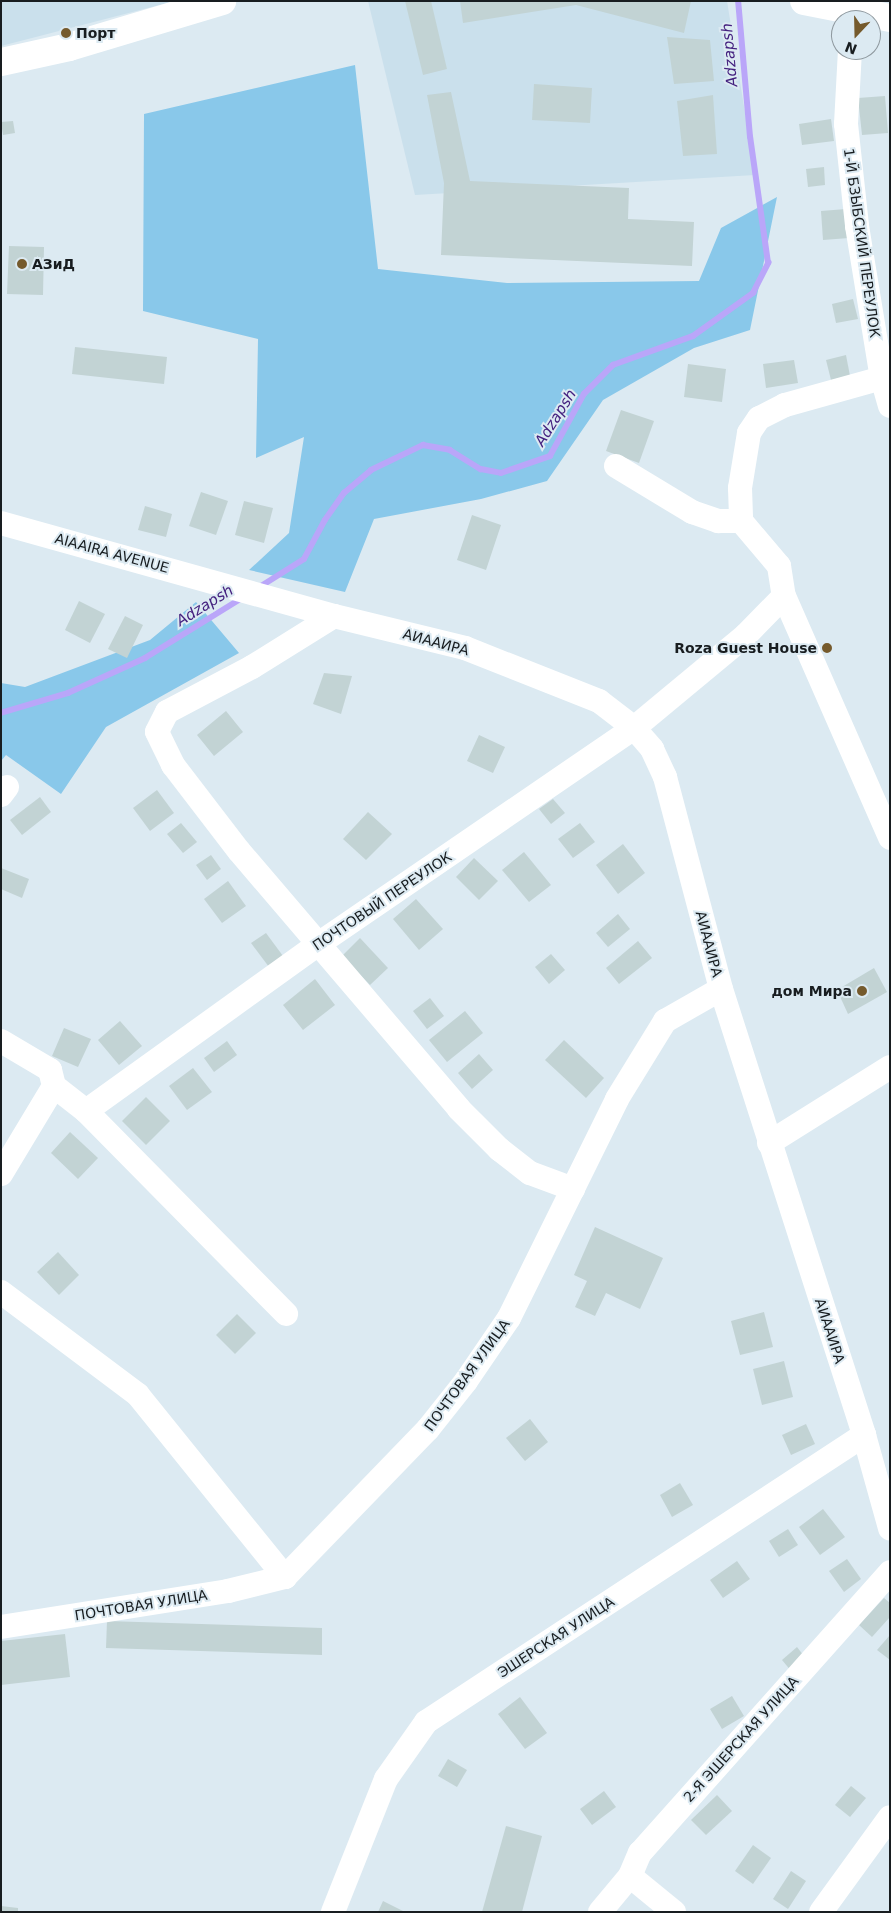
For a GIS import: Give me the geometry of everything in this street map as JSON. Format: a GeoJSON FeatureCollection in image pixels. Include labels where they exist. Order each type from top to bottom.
{"type":"FeatureCollection","features":[{"type":"Feature","properties":{"kind":"main road"},"geometry":{"type":"LineString","coordinates":[[1,62],[69,47],[222,1]]}},
{"type":"Feature","properties":{"kind":"main road"},"geometry":{"type":"LineString","coordinates":[[804,1],[833,10]]}},
{"type":"Feature","properties":{"kind":"street","name":"1-Й БЗЫБСКИЙ ПЕРЕУЛОК"},"geometry":{"type":"LineString","coordinates":[[849,60],[846,124],[857,226],[882,378],[890,406]]}},
{"type":"Feature","properties":{"kind":"street"},"geometry":{"type":"LineString","coordinates":[[882,378],[785,405],[759,418],[749,432],[740,488],[741,520],[779,566],[784,596],[890,838]]}},
{"type":"Feature","properties":{"kind":"street"},"geometry":{"type":"LineString","coordinates":[[616,466],[692,512],[718,521],[741,520]]}},
{"type":"Feature","properties":{"kind":"street","name":"AIAAIRA AVENUE"},"geometry":{"type":"LineString","coordinates":[[1,523],[280,598]]}},
{"type":"Feature","properties":{"kind":"street","name":"ПОЧТОВЫЙ ПЕРЕУЛОК"},"geometry":{"type":"LineString","coordinates":[[86,1110],[317,945],[634,728],[746,635],[784,596]]}},
{"type":"Feature","properties":{"kind":"street","name":"АИААИРА"},"geometry":{"type":"LineString","coordinates":[[280,598],[334,616],[464,648],[535,674],[599,701],[634,728],[652,750],[665,777],[721,989],[864,1435],[890,1528]]}},
{"type":"Feature","properties":{"kind":"street"},"geometry":{"type":"LineString","coordinates":[[334,616],[252,667],[167,712],[157,732],[173,765],[317,945],[459,1109],[499,1149],[530,1173],[573,1189]]}},
{"type":"Feature","properties":{"kind":"street","name":"ПОЧТОВАЯ УЛИЦА"},"geometry":{"type":"LineString","coordinates":[[1,1627],[228,1591],[285,1577],[428,1429],[466,1381],[509,1318],[617,1099],[665,1021],[721,989]]}},
{"type":"Feature","properties":{"kind":"street"},"geometry":{"type":"LineString","coordinates":[[1,1041],[50,1070],[54,1086],[86,1110],[286,1314]]}},
{"type":"Feature","properties":{"kind":"street"},"geometry":{"type":"LineString","coordinates":[[769,1143],[890,1067]]}},
{"type":"Feature","properties":{"kind":"street"},"geometry":{"type":"LineString","coordinates":[[1,1174],[54,1086]]}},
{"type":"Feature","properties":{"kind":"street"},"geometry":{"type":"LineString","coordinates":[[1,1292],[138,1395],[285,1577]]}},
{"type":"Feature","properties":{"kind":"street","name":"ЭШЕРСКАЯ УЛИЦА"},"geometry":{"type":"LineString","coordinates":[[333,1912],[386,1779],[426,1722],[864,1435]]}},
{"type":"Feature","properties":{"kind":"street","name":"2-Я ЭШЕРСКАЯ УЛИЦА"},"geometry":{"type":"LineString","coordinates":[[600,1912],[630,1876],[640,1853],[890,1572]]}},
{"type":"Feature","properties":{"kind":"street"},"geometry":{"type":"LineString","coordinates":[[821,1912],[890,1817]]}},
{"type":"Feature","properties":{"kind":"street"},"geometry":{"type":"LineString","coordinates":[[630,1876],[674,1912]]}},
{"type":"Feature","properties":{"kind":"shaded area"},"geometry":{"type":"Polygon","coordinates":[[[1,1],[175,1],[1,46],[1,1]]]}},
{"type":"Feature","properties":{"kind":"shaded area"},"geometry":{"type":"Polygon","coordinates":[[[368,1],[727,1],[755,175],[415,195],[368,1]]]}},
{"type":"Feature","properties":{"kind":"shaded area"},"geometry":{"type":"Polygon","coordinates":[[[355,65],[378,269],[507,283],[699,281],[721,228],[777,197],[750,330],[694,348],[603,400],[547,481],[481,499],[374,519],[345,592],[249,570],[289,533],[304,437],[256,458],[258,339],[143,311],[144,114],[355,65]]]}},
{"type":"Feature","properties":{"kind":"shaded area"},"geometry":{"type":"Polygon","coordinates":[[[196,602],[239,653],[106,727],[61,794],[6,755],[1,761],[1,683],[25,687],[150,640],[196,602]]]}},
{"type":"Feature","properties":{"kind":"building"},"geometry":{"type":"Polygon","coordinates":[[[405,1],[431,1],[447,69],[423,75],[405,1]]]}},
{"type":"Feature","properties":{"kind":"building"},"geometry":{"type":"Polygon","coordinates":[[[460,1],[691,1],[684,33],[576,5],[463,23],[460,1]]]}},
{"type":"Feature","properties":{"kind":"building"},"geometry":{"type":"Polygon","coordinates":[[[667,37],[710,40],[714,81],[674,84],[667,37]]]}},
{"type":"Feature","properties":{"kind":"building"},"geometry":{"type":"Polygon","coordinates":[[[534,84],[592,88],[590,123],[532,120],[534,84]]]}},
{"type":"Feature","properties":{"kind":"building"},"geometry":{"type":"Polygon","coordinates":[[[451,92],[470,181],[629,188],[628,219],[694,222],[692,266],[441,255],[444,183],[427,95],[451,92]]]}},
{"type":"Feature","properties":{"kind":"building"},"geometry":{"type":"Polygon","coordinates":[[[713,95],[717,154],[683,156],[677,101],[713,95]]]}},
{"type":"Feature","properties":{"kind":"building"},"geometry":{"type":"Polygon","coordinates":[[[885,96],[888,133],[862,135],[858,98],[885,96]]]}},
{"type":"Feature","properties":{"kind":"building"},"geometry":{"type":"Polygon","coordinates":[[[831,119],[834,141],[802,145],[799,124],[831,119]]]}},
{"type":"Feature","properties":{"kind":"building"},"geometry":{"type":"Polygon","coordinates":[[[13,121],[15,133],[3,135],[1,122],[13,121]]]}},
{"type":"Feature","properties":{"kind":"building"},"geometry":{"type":"Polygon","coordinates":[[[824,167],[825,185],[808,187],[806,169],[824,167]]]}},
{"type":"Feature","properties":{"kind":"building"},"geometry":{"type":"Polygon","coordinates":[[[846,209],[849,238],[823,240],[821,211],[846,209]]]}},
{"type":"Feature","properties":{"kind":"building"},"geometry":{"type":"Polygon","coordinates":[[[9,246],[44,247],[43,295],[7,294],[9,246]]]}},
{"type":"Feature","properties":{"kind":"building"},"geometry":{"type":"Polygon","coordinates":[[[853,299],[858,319],[836,323],[832,304],[853,299]]]}},
{"type":"Feature","properties":{"kind":"building"},"geometry":{"type":"Polygon","coordinates":[[[75,347],[167,357],[164,384],[72,374],[75,347]]]}},
{"type":"Feature","properties":{"kind":"building"},"geometry":{"type":"Polygon","coordinates":[[[846,355],[850,376],[831,380],[826,360],[846,355]]]}},
{"type":"Feature","properties":{"kind":"building"},"geometry":{"type":"Polygon","coordinates":[[[794,360],[798,383],[766,388],[763,364],[794,360]]]}},
{"type":"Feature","properties":{"kind":"building"},"geometry":{"type":"Polygon","coordinates":[[[688,364],[726,369],[722,402],[684,397],[688,364]]]}},
{"type":"Feature","properties":{"kind":"building"},"geometry":{"type":"Polygon","coordinates":[[[621,410],[654,421],[639,463],[606,451],[621,410]]]}},
{"type":"Feature","properties":{"kind":"building"},"geometry":{"type":"Polygon","coordinates":[[[201,492],[228,501],[216,535],[189,526],[201,492]]]}},
{"type":"Feature","properties":{"kind":"building"},"geometry":{"type":"Polygon","coordinates":[[[244,501],[273,508],[264,543],[235,535],[244,501]]]}},
{"type":"Feature","properties":{"kind":"building"},"geometry":{"type":"Polygon","coordinates":[[[145,506],[172,514],[166,537],[138,530],[145,506]]]}},
{"type":"Feature","properties":{"kind":"building"},"geometry":{"type":"Polygon","coordinates":[[[472,515],[501,525],[486,570],[457,560],[472,515]]]}},
{"type":"Feature","properties":{"kind":"building"},"geometry":{"type":"Polygon","coordinates":[[[79,601],[105,614],[90,643],[65,630],[79,601]]]}},
{"type":"Feature","properties":{"kind":"building"},"geometry":{"type":"Polygon","coordinates":[[[125,616],[143,625],[127,658],[108,649],[125,616]]]}},
{"type":"Feature","properties":{"kind":"building"},"geometry":{"type":"Polygon","coordinates":[[[324,673],[352,676],[341,714],[313,704],[324,673]]]}},
{"type":"Feature","properties":{"kind":"building"},"geometry":{"type":"Polygon","coordinates":[[[226,711],[243,732],[214,756],[197,735],[226,711]]]}},
{"type":"Feature","properties":{"kind":"building"},"geometry":{"type":"Polygon","coordinates":[[[479,735],[505,747],[493,773],[467,761],[479,735]]]}},
{"type":"Feature","properties":{"kind":"building"},"geometry":{"type":"Polygon","coordinates":[[[157,790],[174,813],[150,831],[133,808],[157,790]]]}},
{"type":"Feature","properties":{"kind":"building"},"geometry":{"type":"Polygon","coordinates":[[[40,797],[51,812],[22,835],[10,820],[40,797]]]}},
{"type":"Feature","properties":{"kind":"building"},"geometry":{"type":"Polygon","coordinates":[[[553,799],[565,813],[551,824],[539,809],[553,799]]]}},
{"type":"Feature","properties":{"kind":"building"},"geometry":{"type":"Polygon","coordinates":[[[368,812],[392,834],[366,860],[343,839],[368,812]]]}},
{"type":"Feature","properties":{"kind":"building"},"geometry":{"type":"Polygon","coordinates":[[[181,823],[197,842],[183,853],[167,834],[181,823]]]}},
{"type":"Feature","properties":{"kind":"building"},"geometry":{"type":"Polygon","coordinates":[[[580,823],[595,842],[573,858],[558,839],[580,823]]]}},
{"type":"Feature","properties":{"kind":"building"},"geometry":{"type":"Polygon","coordinates":[[[623,844],[645,873],[618,894],[596,865],[623,844]]]}},
{"type":"Feature","properties":{"kind":"building"},"geometry":{"type":"Polygon","coordinates":[[[524,852],[551,885],[529,902],[502,870],[524,852]]]}},
{"type":"Feature","properties":{"kind":"building"},"geometry":{"type":"Polygon","coordinates":[[[211,855],[221,869],[207,880],[196,865],[211,855]]]}},
{"type":"Feature","properties":{"kind":"building"},"geometry":{"type":"Polygon","coordinates":[[[474,858],[498,881],[479,900],[456,877],[474,858]]]}},
{"type":"Feature","properties":{"kind":"building"},"geometry":{"type":"Polygon","coordinates":[[[1,868],[29,879],[22,898],[1,889],[1,868]]]}},
{"type":"Feature","properties":{"kind":"building"},"geometry":{"type":"Polygon","coordinates":[[[228,881],[246,906],[222,923],[204,899],[228,881]]]}},
{"type":"Feature","properties":{"kind":"building"},"geometry":{"type":"Polygon","coordinates":[[[416,899],[443,929],[419,950],[393,919],[416,899]]]}},
{"type":"Feature","properties":{"kind":"building"},"geometry":{"type":"Polygon","coordinates":[[[618,914],[630,929],[608,947],[596,933],[618,914]]]}},
{"type":"Feature","properties":{"kind":"building"},"geometry":{"type":"Polygon","coordinates":[[[266,933],[283,956],[269,967],[251,943],[266,933]]]}},
{"type":"Feature","properties":{"kind":"building"},"geometry":{"type":"Polygon","coordinates":[[[360,938],[388,968],[370,985],[342,956],[360,938]]]}},
{"type":"Feature","properties":{"kind":"building"},"geometry":{"type":"Polygon","coordinates":[[[638,941],[652,958],[619,984],[606,968],[638,941]]]}},
{"type":"Feature","properties":{"kind":"building"},"geometry":{"type":"Polygon","coordinates":[[[551,954],[565,970],[549,984],[535,967],[551,954]]]}},
{"type":"Feature","properties":{"kind":"building","name":"дом Мира"},"geometry":{"type":"Polygon","coordinates":[[[874,968],[887,992],[848,1014],[837,990],[874,968]]]}},
{"type":"Feature","properties":{"kind":"building"},"geometry":{"type":"Polygon","coordinates":[[[315,979],[335,1005],[303,1030],[283,1005],[315,979]]]}},
{"type":"Feature","properties":{"kind":"building"},"geometry":{"type":"Polygon","coordinates":[[[430,998],[444,1016],[427,1029],[413,1011],[430,998]]]}},
{"type":"Feature","properties":{"kind":"building"},"geometry":{"type":"Polygon","coordinates":[[[465,1011],[483,1033],[447,1062],[429,1040],[465,1011]]]}},
{"type":"Feature","properties":{"kind":"building"},"geometry":{"type":"Polygon","coordinates":[[[120,1021],[142,1046],[119,1065],[98,1040],[120,1021]]]}},
{"type":"Feature","properties":{"kind":"building"},"geometry":{"type":"Polygon","coordinates":[[[64,1028],[91,1039],[78,1067],[52,1056],[64,1028]]]}},
{"type":"Feature","properties":{"kind":"building"},"geometry":{"type":"Polygon","coordinates":[[[564,1040],[604,1078],[586,1098],[545,1060],[564,1040]]]}},
{"type":"Feature","properties":{"kind":"building"},"geometry":{"type":"Polygon","coordinates":[[[227,1041],[237,1055],[214,1072],[204,1058],[227,1041]]]}},
{"type":"Feature","properties":{"kind":"building"},"geometry":{"type":"Polygon","coordinates":[[[479,1054],[493,1070],[472,1089],[458,1073],[479,1054]]]}},
{"type":"Feature","properties":{"kind":"building"},"geometry":{"type":"Polygon","coordinates":[[[193,1068],[212,1092],[187,1110],[169,1086],[193,1068]]]}},
{"type":"Feature","properties":{"kind":"building"},"geometry":{"type":"Polygon","coordinates":[[[146,1097],[170,1121],[146,1145],[122,1121],[146,1097]]]}},
{"type":"Feature","properties":{"kind":"building"},"geometry":{"type":"Polygon","coordinates":[[[70,1132],[98,1158],[78,1179],[51,1153],[70,1132]]]}},
{"type":"Feature","properties":{"kind":"building"},"geometry":{"type":"Polygon","coordinates":[[[595,1227],[663,1258],[640,1309],[606,1293],[595,1316],[575,1307],[587,1281],[574,1275],[595,1227]]]}},
{"type":"Feature","properties":{"kind":"building"},"geometry":{"type":"Polygon","coordinates":[[[58,1252],[79,1275],[59,1295],[37,1272],[58,1252]]]}},
{"type":"Feature","properties":{"kind":"building"},"geometry":{"type":"Polygon","coordinates":[[[764,1312],[773,1347],[740,1355],[731,1321],[764,1312]]]}},
{"type":"Feature","properties":{"kind":"building"},"geometry":{"type":"Polygon","coordinates":[[[237,1314],[256,1333],[235,1354],[216,1335],[237,1314]]]}},
{"type":"Feature","properties":{"kind":"building"},"geometry":{"type":"Polygon","coordinates":[[[784,1361],[793,1397],[762,1405],[753,1369],[784,1361]]]}},
{"type":"Feature","properties":{"kind":"building"},"geometry":{"type":"Polygon","coordinates":[[[530,1419],[548,1442],[525,1461],[506,1438],[530,1419]]]}},
{"type":"Feature","properties":{"kind":"building"},"geometry":{"type":"Polygon","coordinates":[[[806,1424],[815,1444],[791,1455],[782,1435],[806,1424]]]}},
{"type":"Feature","properties":{"kind":"building"},"geometry":{"type":"Polygon","coordinates":[[[680,1483],[693,1505],[672,1517],[660,1495],[680,1483]]]}},
{"type":"Feature","properties":{"kind":"building"},"geometry":{"type":"Polygon","coordinates":[[[823,1509],[845,1537],[820,1555],[799,1527],[823,1509]]]}},
{"type":"Feature","properties":{"kind":"building"},"geometry":{"type":"Polygon","coordinates":[[[788,1529],[798,1545],[779,1557],[769,1541],[788,1529]]]}},
{"type":"Feature","properties":{"kind":"building"},"geometry":{"type":"Polygon","coordinates":[[[847,1559],[861,1579],[844,1592],[829,1571],[847,1559]]]}},
{"type":"Feature","properties":{"kind":"building"},"geometry":{"type":"Polygon","coordinates":[[[737,1561],[750,1579],[723,1598],[710,1580],[737,1561]]]}},
{"type":"Feature","properties":{"kind":"building"},"geometry":{"type":"Polygon","coordinates":[[[884,1598],[890,1603],[890,1617],[872,1637],[859,1625],[884,1598]]]}},
{"type":"Feature","properties":{"kind":"building"},"geometry":{"type":"Polygon","coordinates":[[[107,1621],[322,1628],[322,1655],[106,1648],[107,1621]]]}},
{"type":"Feature","properties":{"kind":"building"},"geometry":{"type":"Polygon","coordinates":[[[65,1634],[70,1677],[1,1685],[1,1641],[65,1634]]]}},
{"type":"Feature","properties":{"kind":"building"},"geometry":{"type":"Polygon","coordinates":[[[890,1635],[890,1660],[877,1650],[890,1635]]]}},
{"type":"Feature","properties":{"kind":"building"},"geometry":{"type":"Polygon","coordinates":[[[797,1647],[807,1660],[792,1672],[782,1660],[797,1647]]]}},
{"type":"Feature","properties":{"kind":"building"},"geometry":{"type":"Polygon","coordinates":[[[732,1696],[744,1716],[722,1729],[710,1709],[732,1696]]]}},
{"type":"Feature","properties":{"kind":"building"},"geometry":{"type":"Polygon","coordinates":[[[520,1697],[547,1733],[525,1749],[498,1714],[520,1697]]]}},
{"type":"Feature","properties":{"kind":"building"},"geometry":{"type":"Polygon","coordinates":[[[448,1759],[467,1770],[457,1787],[438,1776],[448,1759]]]}},
{"type":"Feature","properties":{"kind":"building"},"geometry":{"type":"Polygon","coordinates":[[[851,1786],[866,1798],[850,1817],[835,1805],[851,1786]]]}},
{"type":"Feature","properties":{"kind":"building"},"geometry":{"type":"Polygon","coordinates":[[[604,1791],[616,1807],[592,1825],[580,1809],[604,1791]]]}},
{"type":"Feature","properties":{"kind":"building"},"geometry":{"type":"Polygon","coordinates":[[[717,1795],[732,1811],[706,1835],[691,1820],[717,1795]]]}},
{"type":"Feature","properties":{"kind":"building"},"geometry":{"type":"Polygon","coordinates":[[[506,1826],[542,1836],[522,1912],[482,1912],[506,1826]]]}},
{"type":"Feature","properties":{"kind":"building"},"geometry":{"type":"Polygon","coordinates":[[[753,1845],[771,1858],[753,1884],[735,1871],[753,1845]]]}},
{"type":"Feature","properties":{"kind":"building"},"geometry":{"type":"Polygon","coordinates":[[[791,1871],[806,1881],[788,1909],[773,1899],[791,1871]]]}},
{"type":"Feature","properties":{"kind":"building"},"geometry":{"type":"Polygon","coordinates":[[[383,1901],[405,1912],[378,1912],[383,1901]]]}},
{"type":"Feature","properties":{"kind":"building"},"geometry":{"type":"Polygon","coordinates":[[[1,1906],[18,1908],[18,1912],[1,1912],[1,1906]]]}},
{"type":"Feature","properties":{"kind":"waterway","name":"Adzapsh"},"geometry":{"type":"LineString","coordinates":[[258,588],[304,559],[325,520],[344,493],[371,470],[423,445],[450,450],[481,469],[501,473],[550,456],[584,394],[613,365],[693,336],[753,293],[768,263],[750,137],[738,1]]}},
{"type":"Feature","properties":{"kind":"waterway","name":"Adzapsh"},"geometry":{"type":"LineString","coordinates":[[1,713],[68,693],[145,658],[242,598]]}},
{"type":"Feature","properties":{"kind":"place","name":"Порт"},"geometry":{"type":"Point","coordinates":[66,33]}},
{"type":"Feature","properties":{"kind":"place","name":"АЗиД"},"geometry":{"type":"Point","coordinates":[22,264]}},
{"type":"Feature","properties":{"kind":"place","name":"Roza Guest House"},"geometry":{"type":"Point","coordinates":[827,648]}},
{"type":"Feature","properties":{"kind":"place","name":"дом Мира"},"geometry":{"type":"Point","coordinates":[862,991]}}]}
